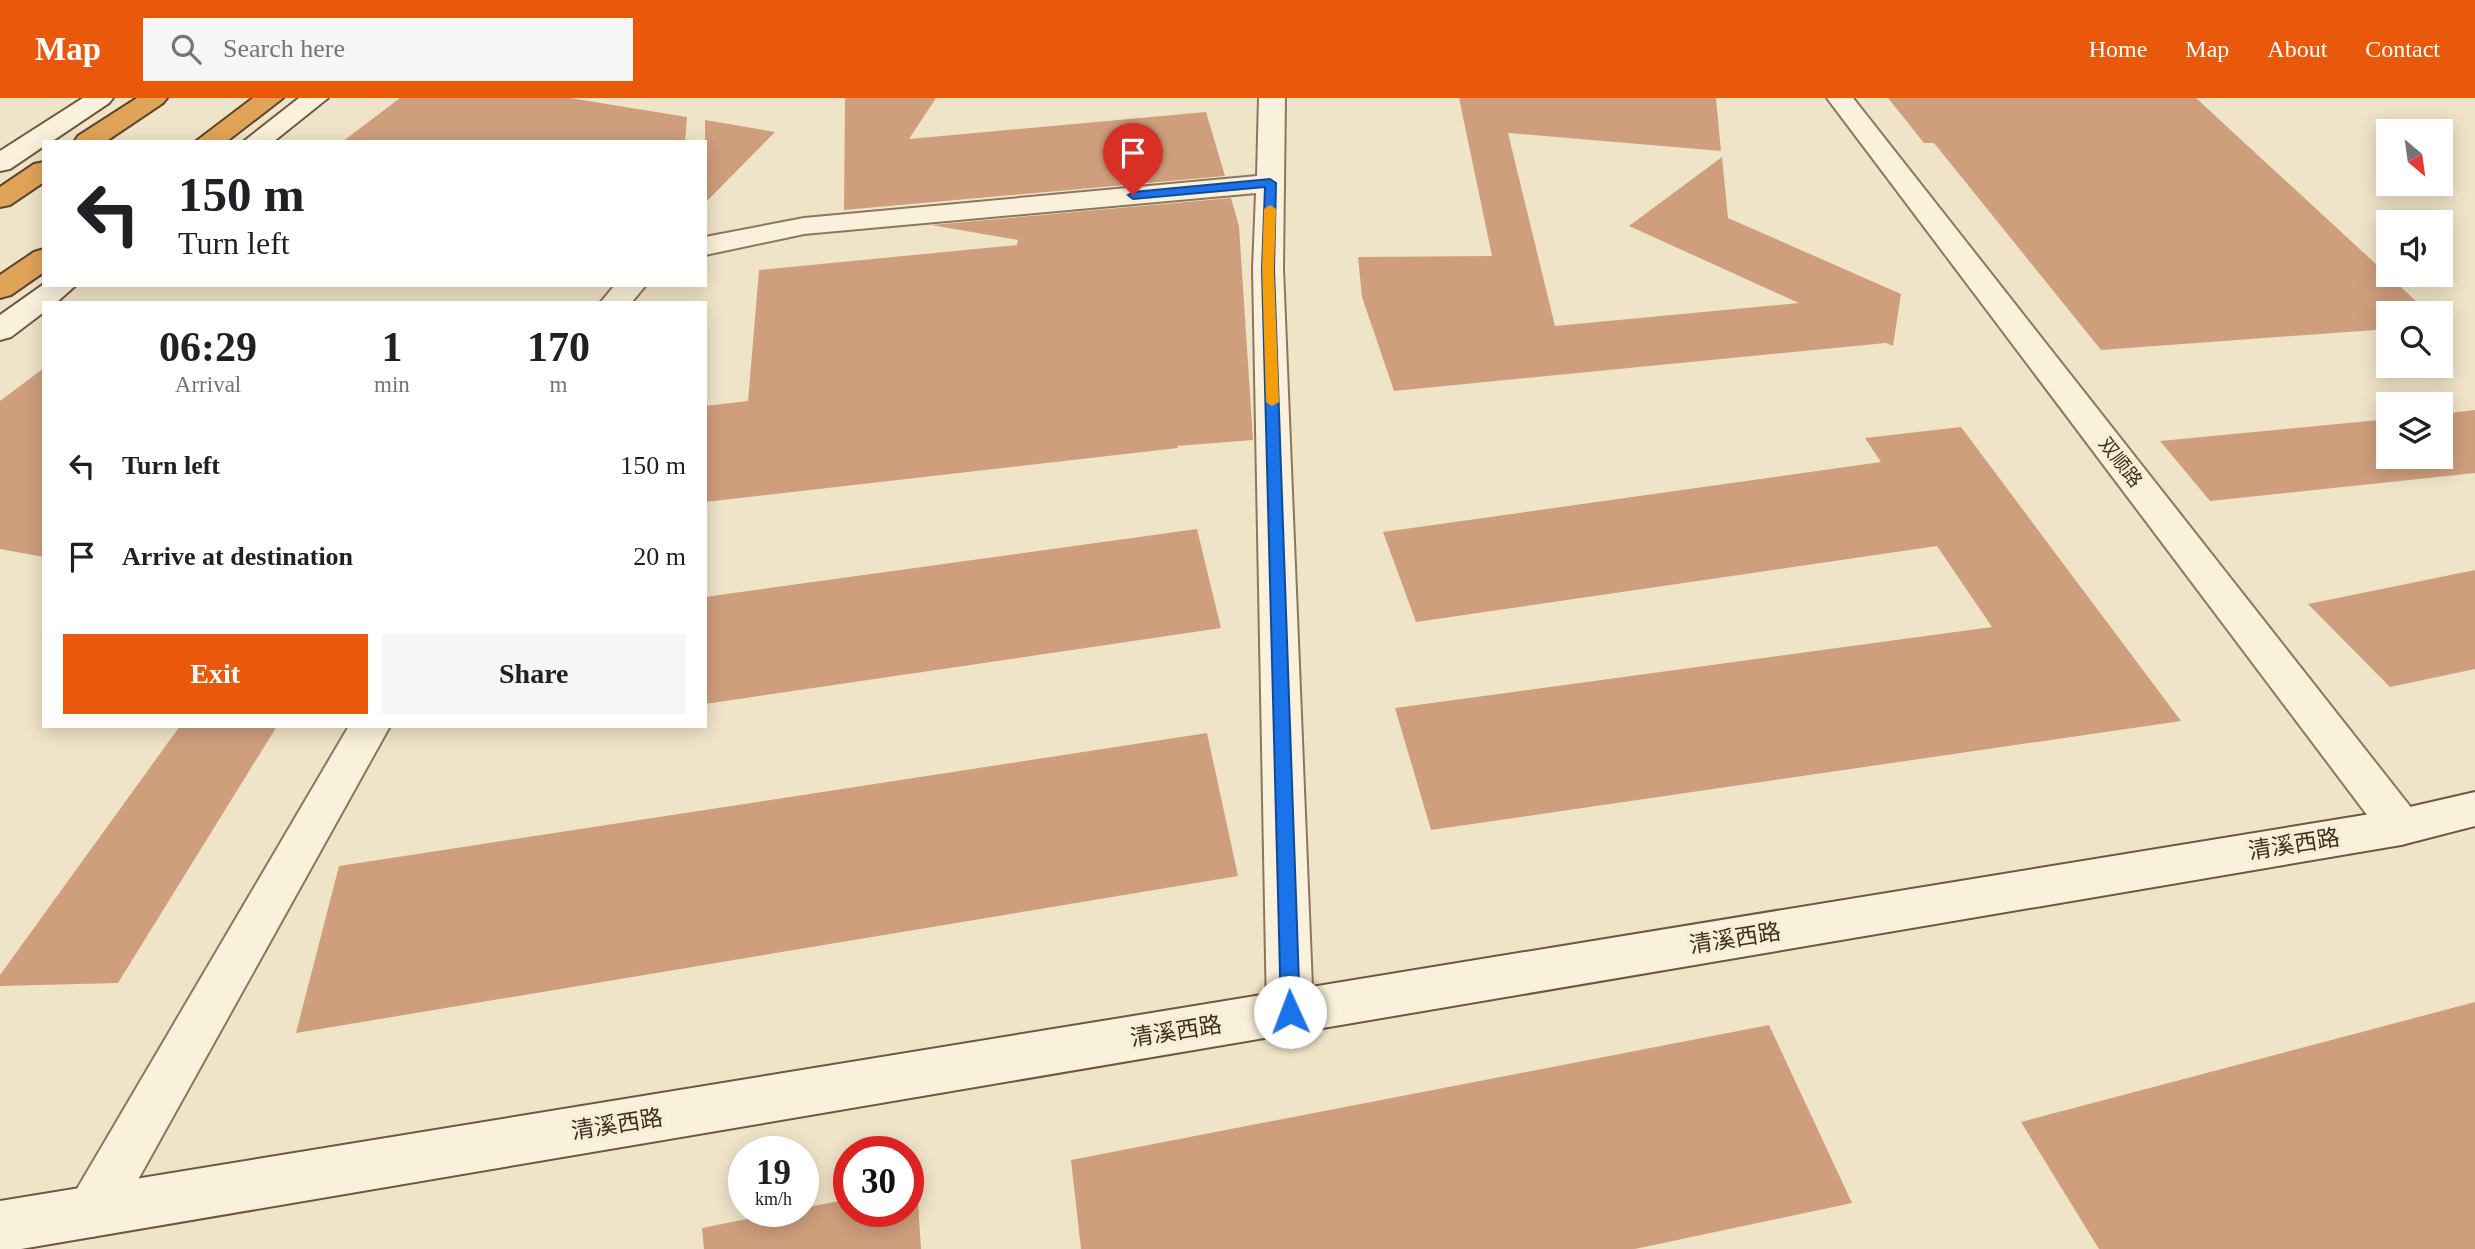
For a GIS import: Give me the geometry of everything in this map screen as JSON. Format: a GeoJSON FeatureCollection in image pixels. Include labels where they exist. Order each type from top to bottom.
{"type":"FeatureCollection","features":[{"type":"Feature","properties":{"kind":"highway"},"geometry":{"type":"LineString","coordinates":[[90,140],[155,98]]}},
{"type":"Feature","properties":{"kind":"highway"},"geometry":{"type":"LineString","coordinates":[[211,140],[270,98]]}},
{"type":"Feature","properties":{"kind":"highway"},"geometry":{"type":"LineString","coordinates":[[0,199],[42,171]]}},
{"type":"Feature","properties":{"kind":"highway"},"geometry":{"type":"LineString","coordinates":[[0,289],[42,259]]}},
{"type":"Feature","properties":{"kind":"street"},"geometry":{"type":"LineString","coordinates":[[0,163],[100,98]]}},
{"type":"Feature","properties":{"kind":"street"},"geometry":{"type":"LineString","coordinates":[[259,140],[315,98]]}},
{"type":"Feature","properties":{"kind":"street"},"geometry":{"type":"LineString","coordinates":[[1272,98],[1268,269],[1290,1012]]}},
{"type":"Feature","properties":{"kind":"street","name":"双顺路"},"geometry":{"type":"LineString","coordinates":[[1840,98],[2401,827]]}},
{"type":"Feature","properties":{"kind":"street"},"geometry":{"type":"LineString","coordinates":[[707,246],[804,226],[1270,183]]}},
{"type":"Feature","properties":{"kind":"street"},"geometry":{"type":"LineString","coordinates":[[0,330],[58,287]]}},
{"type":"Feature","properties":{"kind":"street"},"geometry":{"type":"LineString","coordinates":[[617,301],[629,287]]}},
{"type":"Feature","properties":{"kind":"street"},"geometry":{"type":"LineString","coordinates":[[92,1212],[369,728]]}},
{"type":"Feature","properties":{"kind":"street","name":"清溪西路"},"geometry":{"type":"LineString","coordinates":[[0,1227],[2401,827],[2475,809]]}},
{"type":"Feature","properties":{"kind":"building"},"geometry":{"type":"Polygon","coordinates":[[[400,98],[570,98],[687,117],[685,140],[345,140],[400,98]]]}},
{"type":"Feature","properties":{"kind":"building"},"geometry":{"type":"Polygon","coordinates":[[[845,98],[936,98],[909,139],[1206,112],[1225,176],[844,210],[845,98]]]}},
{"type":"Feature","properties":{"kind":"building"},"geometry":{"type":"Polygon","coordinates":[[[1459,98],[1716,98],[1721,151],[1508,133],[1555,326],[1799,303],[1629,226],[1722,157],[1728,218],[1901,294],[1893,346],[1886,343],[1394,391],[1362,297],[1358,257],[1492,256],[1459,98]]]}},
{"type":"Feature","properties":{"kind":"building"},"geometry":{"type":"Polygon","coordinates":[[[1888,98],[2196,98],[2376,264],[2376,287],[2401,287],[2416,301],[2376,301],[2376,330],[2101,350],[1934,143],[1924,143],[1888,98]]]}},
{"type":"Feature","properties":{"kind":"building"},"geometry":{"type":"Polygon","coordinates":[[[705,120],[775,132],[707,201],[705,120]]]}},
{"type":"Feature","properties":{"kind":"building"},"geometry":{"type":"Polygon","coordinates":[[[1231,198],[1239,226],[1253,440],[1177,446],[1178,448],[707,502],[707,406],[748,401],[759,270],[1017,245],[1018,240],[931,225],[1231,198]]]}},
{"type":"Feature","properties":{"kind":"building"},"geometry":{"type":"Polygon","coordinates":[[[42,370],[42,557],[0,549],[0,401],[42,370]]]}},
{"type":"Feature","properties":{"kind":"building"},"geometry":{"type":"Polygon","coordinates":[[[2475,410],[2475,473],[2210,501],[2160,441],[2376,420],[2376,469],[2453,469],[2453,413],[2475,410]]]}},
{"type":"Feature","properties":{"kind":"building"},"geometry":{"type":"Polygon","coordinates":[[[1961,427],[2181,721],[1431,830],[1395,708],[1992,627],[1937,546],[1416,622],[1383,532],[1881,462],[1865,438],[1961,427]]]}},
{"type":"Feature","properties":{"kind":"building"},"geometry":{"type":"Polygon","coordinates":[[[1197,529],[1221,628],[707,704],[707,597],[1197,529]]]}},
{"type":"Feature","properties":{"kind":"building"},"geometry":{"type":"Polygon","coordinates":[[[2475,570],[2475,669],[2390,687],[2308,604],[2475,570]]]}},
{"type":"Feature","properties":{"kind":"building"},"geometry":{"type":"Polygon","coordinates":[[[179,728],[276,728],[118,983],[0,986],[0,975],[179,728]]]}},
{"type":"Feature","properties":{"kind":"building"},"geometry":{"type":"Polygon","coordinates":[[[1207,733],[1238,876],[296,1033],[339,866],[1207,733]]]}},
{"type":"Feature","properties":{"kind":"building"},"geometry":{"type":"Polygon","coordinates":[[[2475,1002],[2475,1249],[2099,1249],[2021,1122],[2475,1002]]]}},
{"type":"Feature","properties":{"kind":"building"},"geometry":{"type":"Polygon","coordinates":[[[1769,1025],[1852,1203],[1635,1249],[1081,1249],[1071,1160],[1769,1025]]]}},
{"type":"Feature","properties":{"kind":"building"},"geometry":{"type":"Polygon","coordinates":[[[833,1202],[833,1227],[920,1227],[921,1249],[704,1249],[702,1228],[728,1223],[728,1227],[819,1227],[819,1205],[833,1202]]]}},
{"type":"Feature","properties":{"kind":"slow traffic"},"geometry":{"type":"LineString","coordinates":[[1270,209],[1268,269],[1272,402]]}},
{"type":"Feature","properties":{"kind":"route"},"geometry":{"type":"LineString","coordinates":[[1133,195],[1270,183],[1268,269],[1290,1012]]}}]}
